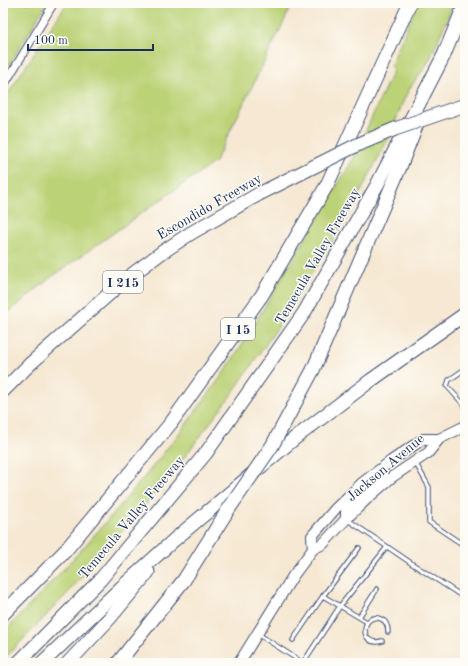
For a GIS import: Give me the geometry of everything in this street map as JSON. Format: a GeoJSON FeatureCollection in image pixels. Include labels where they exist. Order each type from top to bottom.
{"type":"FeatureCollection","features":[{"type":"Feature","properties":{"kind":"highway","name":"Temecula Valley Freeway"},"geometry":{"type":"LineString","coordinates":[[3,614],[65,550],[171,423],[262,295],[327,185],[410,3]]}},
{"type":"Feature","properties":{"kind":"highway","name":"Temecula Valley Freeway"},"geometry":{"type":"LineString","coordinates":[[18,663],[100,580],[206,453],[304,313],[376,185],[444,55],[465,4]]}},
{"type":"Feature","properties":{"kind":"highway"},"geometry":{"type":"LineString","coordinates":[[118,663],[184,580],[226,513],[272,446],[313,370],[400,167],[444,55]]}},
{"type":"Feature","properties":{"kind":"highway","name":"Escondido Freeway"},"geometry":{"type":"LineString","coordinates":[[3,391],[30,364],[126,279],[161,253],[192,233],[259,194],[357,145],[395,129],[465,105]]}},
{"type":"Feature","properties":{"kind":"highway"},"geometry":{"type":"LineString","coordinates":[[42,663],[174,540],[295,438],[465,314]]}},
{"type":"Feature","properties":{"kind":"highway"},"geometry":{"type":"LineString","coordinates":[[68,663],[109,619],[174,540]]}},
{"type":"Feature","properties":{"kind":"main road","name":"Jackson Avenue"},"geometry":{"type":"LineString","coordinates":[[239,663],[293,576],[313,549],[323,544],[346,519],[392,477],[428,453],[439,439],[465,426]]}},
{"type":"Feature","properties":{"kind":"main road","name":"Jackson Avenue"},"geometry":{"type":"LineString","coordinates":[[313,549],[312,536],[336,508],[362,483],[423,439],[439,439]]}},
{"type":"Feature","properties":{"kind":"main road"},"geometry":{"type":"LineString","coordinates":[[346,519],[346,511],[350,505],[387,472],[399,464],[405,451]]}},
{"type":"Feature","properties":{"kind":"street"},"geometry":{"type":"LineString","coordinates":[[3,87],[54,3]]}},
{"type":"Feature","properties":{"kind":"lane"},"geometry":{"type":"LineString","coordinates":[[465,369],[449,380],[447,386],[465,406]]}},
{"type":"Feature","properties":{"kind":"lane"},"geometry":{"type":"LineString","coordinates":[[415,461],[429,487],[429,522],[465,546]]}},
{"type":"Feature","properties":{"kind":"lane"},"geometry":{"type":"LineString","coordinates":[[346,519],[465,598]]}},
{"type":"Feature","properties":{"kind":"lane"},"geometry":{"type":"LineString","coordinates":[[257,633],[303,663],[340,606],[387,547]]}},
{"type":"Feature","properties":{"kind":"lane"},"geometry":{"type":"LineString","coordinates":[[293,640],[323,596],[359,548]]}},
{"type":"Feature","properties":{"kind":"lane"},"geometry":{"type":"LineString","coordinates":[[359,617],[377,589]]}},
{"type":"Feature","properties":{"kind":"lane"},"geometry":{"type":"LineString","coordinates":[[323,596],[367,622]]}},
{"type":"Feature","properties":{"kind":"lane"},"geometry":{"type":"LineString","coordinates":[[382,641],[374,642],[367,637],[364,630],[367,622],[374,618],[381,619],[387,624],[388,632]]}},
{"type":"Feature","properties":{"kind":"green space"},"geometry":{"type":"Polygon","coordinates":[[[3,3],[47,3],[3,75],[3,3]]]}},
{"type":"Feature","properties":{"kind":"green space"},"geometry":{"type":"Polygon","coordinates":[[[67,3],[293,3],[215,162],[50,278],[3,318],[3,101],[67,3]]]}},
{"type":"Feature","properties":{"kind":"green space"},"geometry":{"type":"Polygon","coordinates":[[[417,3],[454,3],[430,59],[407,94],[394,126],[361,141],[393,71],[391,65],[417,3]]]}},
{"type":"Feature","properties":{"kind":"green space"},"geometry":{"type":"Polygon","coordinates":[[[391,133],[364,186],[338,232],[278,327],[229,398],[177,467],[142,509],[65,596],[3,660],[3,633],[63,570],[121,505],[176,438],[227,368],[361,146],[391,133]]]}}]}
